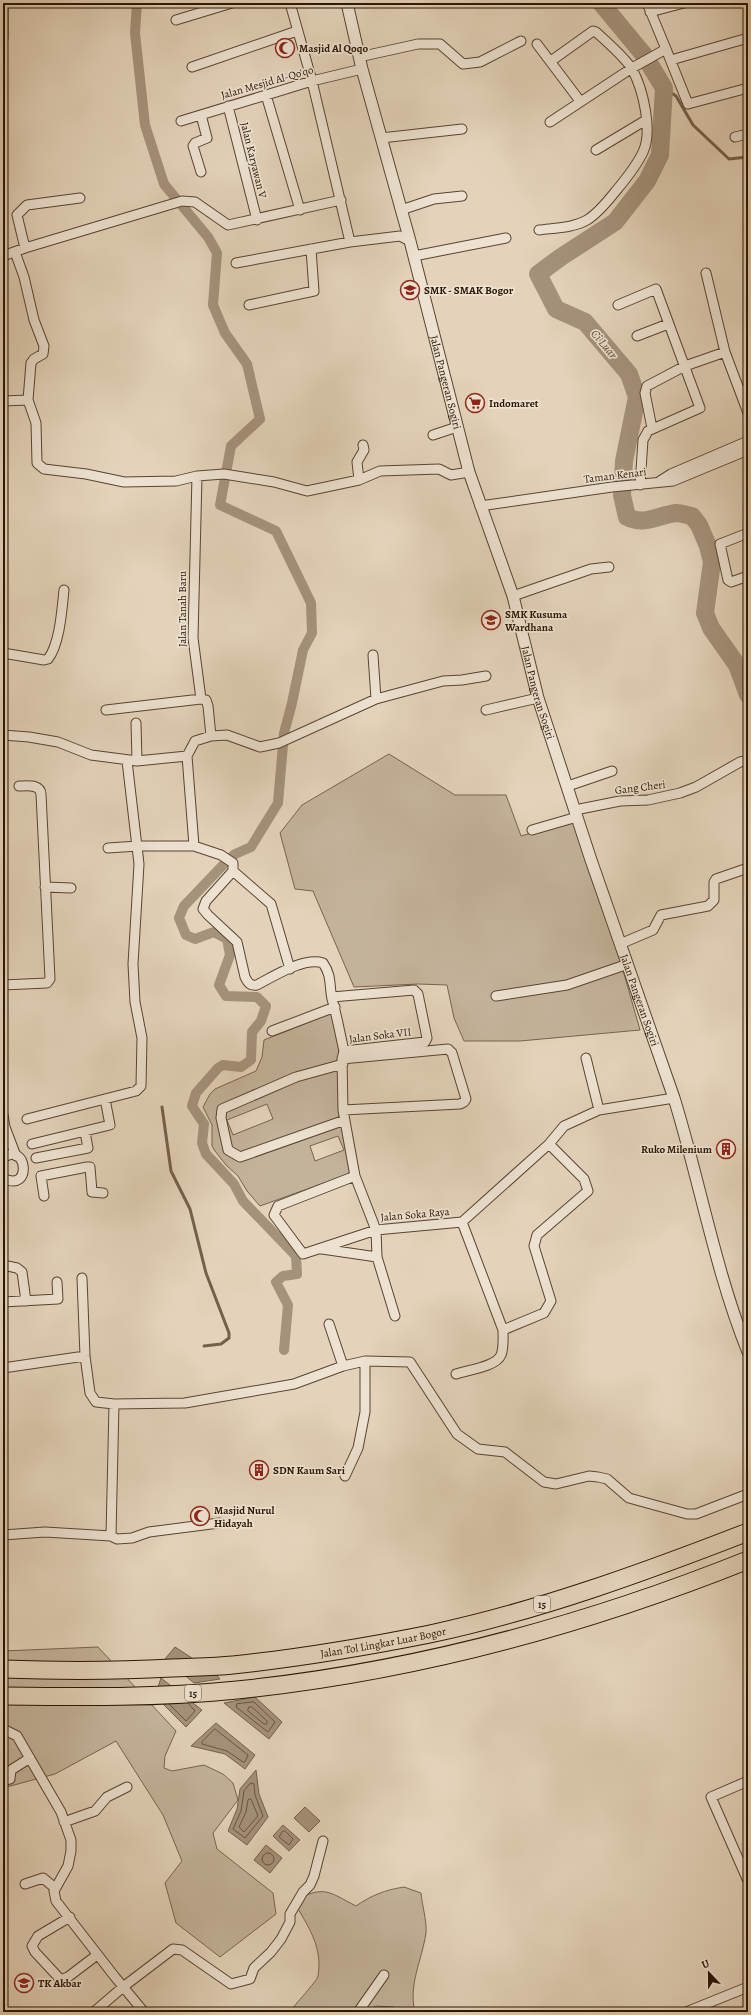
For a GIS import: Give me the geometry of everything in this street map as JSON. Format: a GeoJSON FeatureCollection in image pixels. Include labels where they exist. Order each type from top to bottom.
{"type":"FeatureCollection","features":[{"type":"Feature","properties":{"kind":"highway","name":"Jalan Tol Lingkar Luar Bogor"},"geometry":{"type":"LineString","coordinates":[[3,1669],[46,1671],[148,1669],[232,1665],[330,1652],[431,1634],[526,1609],[602,1586],[748,1532]]}},
{"type":"Feature","properties":{"kind":"highway","name":"15"},"geometry":{"type":"LineString","coordinates":[[3,1696],[148,1696],[236,1691],[335,1678],[436,1659],[529,1636],[645,1599],[748,1560]]}},
{"type":"Feature","properties":{"kind":"street"},"geometry":{"type":"LineString","coordinates":[[176,20],[232,3]]}},
{"type":"Feature","properties":{"kind":"street"},"geometry":{"type":"LineString","coordinates":[[290,3],[312,81],[350,242]]}},
{"type":"Feature","properties":{"kind":"street","name":"Jalan Pangeran Sogiri"},"geometry":{"type":"LineString","coordinates":[[347,3],[362,69],[414,256],[469,472],[513,596],[538,698],[620,944],[686,1135],[734,1318],[748,1352]]}},
{"type":"Feature","properties":{"kind":"street"},"geometry":{"type":"LineString","coordinates":[[684,3],[648,8],[662,51],[671,60],[688,104],[748,88]]}},
{"type":"Feature","properties":{"kind":"street"},"geometry":{"type":"LineString","coordinates":[[3,7],[3,38]]}},
{"type":"Feature","properties":{"kind":"street"},"geometry":{"type":"LineString","coordinates":[[192,66],[297,31]]}},
{"type":"Feature","properties":{"kind":"street"},"geometry":{"type":"LineString","coordinates":[[539,230],[569,226],[587,220],[608,202],[627,178],[643,151],[646,135],[646,120],[641,90],[633,67],[594,31],[551,61]]}},
{"type":"Feature","properties":{"kind":"street"},"geometry":{"type":"LineString","coordinates":[[671,60],[748,38]]}},
{"type":"Feature","properties":{"kind":"street"},"geometry":{"type":"LineString","coordinates":[[359,57],[418,44],[440,44],[463,64],[480,62],[521,41]]}},
{"type":"Feature","properties":{"kind":"street"},"geometry":{"type":"LineString","coordinates":[[537,44],[580,101]]}},
{"type":"Feature","properties":{"kind":"street"},"geometry":{"type":"LineString","coordinates":[[550,122],[633,67],[662,51]]}},
{"type":"Feature","properties":{"kind":"street","name":"Jalan Mesjid Al-Qo'qo"},"geometry":{"type":"LineString","coordinates":[[181,121],[312,81],[362,69]]}},
{"type":"Feature","properties":{"kind":"street"},"geometry":{"type":"LineString","coordinates":[[266,95],[300,210]]}},
{"type":"Feature","properties":{"kind":"street","name":"Jalan Karyawan V"},"geometry":{"type":"LineString","coordinates":[[228,106],[257,220]]}},
{"type":"Feature","properties":{"kind":"street"},"geometry":{"type":"LineString","coordinates":[[201,115],[207,138],[194,143],[193,146],[201,172]]}},
{"type":"Feature","properties":{"kind":"street"},"geometry":{"type":"LineString","coordinates":[[596,150],[646,120]]}},
{"type":"Feature","properties":{"kind":"street"},"geometry":{"type":"LineString","coordinates":[[381,138],[462,129]]}},
{"type":"Feature","properties":{"kind":"street"},"geometry":{"type":"LineString","coordinates":[[735,137],[748,134]]}},
{"type":"Feature","properties":{"kind":"street"},"geometry":{"type":"LineString","coordinates":[[401,210],[434,200],[462,196]]}},
{"type":"Feature","properties":{"kind":"street"},"geometry":{"type":"LineString","coordinates":[[25,248],[17,215],[27,205],[80,198]]}},
{"type":"Feature","properties":{"kind":"street"},"geometry":{"type":"LineString","coordinates":[[3,256],[182,201],[195,202],[228,225],[257,220],[341,200]]}},
{"type":"Feature","properties":{"kind":"street"},"geometry":{"type":"LineString","coordinates":[[236,263],[350,242],[400,236],[410,241]]}},
{"type":"Feature","properties":{"kind":"street"},"geometry":{"type":"LineString","coordinates":[[414,256],[506,238]]}},
{"type":"Feature","properties":{"kind":"street"},"geometry":{"type":"LineString","coordinates":[[249,305],[314,290],[311,249]]}},
{"type":"Feature","properties":{"kind":"street"},"geometry":{"type":"LineString","coordinates":[[15,252],[24,277],[34,320],[44,346],[43,354],[34,359],[31,363],[28,400],[36,423],[37,463],[44,468],[86,474],[124,482],[176,481],[197,476],[224,474],[274,482],[307,491],[359,480],[380,471],[439,469],[451,475],[469,472]]}},
{"type":"Feature","properties":{"kind":"street"},"geometry":{"type":"LineString","coordinates":[[706,273],[725,352],[748,413]]}},
{"type":"Feature","properties":{"kind":"street"},"geometry":{"type":"LineString","coordinates":[[618,305],[656,289],[700,408],[648,430],[643,440],[635,485]]}},
{"type":"Feature","properties":{"kind":"street"},"geometry":{"type":"LineString","coordinates":[[637,336],[668,324]]}},
{"type":"Feature","properties":{"kind":"street"},"geometry":{"type":"LineString","coordinates":[[652,428],[645,393],[647,386],[685,366],[725,352]]}},
{"type":"Feature","properties":{"kind":"street"},"geometry":{"type":"LineString","coordinates":[[3,401],[28,400]]}},
{"type":"Feature","properties":{"kind":"street"},"geometry":{"type":"LineString","coordinates":[[433,434],[457,427]]}},
{"type":"Feature","properties":{"kind":"street"},"geometry":{"type":"LineString","coordinates":[[660,481],[671,474],[748,441]]}},
{"type":"Feature","properties":{"kind":"street"},"geometry":{"type":"LineString","coordinates":[[359,480],[357,462],[364,450],[363,445]]}},
{"type":"Feature","properties":{"kind":"street","name":"Taman Kenari"},"geometry":{"type":"LineString","coordinates":[[480,506],[612,487],[660,481],[673,481],[748,450]]}},
{"type":"Feature","properties":{"kind":"street","name":"Jalan Tanah Baru"},"geometry":{"type":"LineString","coordinates":[[197,476],[193,638],[201,699],[206,700],[208,706],[211,736]]}},
{"type":"Feature","properties":{"kind":"street"},"geometry":{"type":"LineString","coordinates":[[748,533],[720,544],[729,581],[748,576]]}},
{"type":"Feature","properties":{"kind":"street"},"geometry":{"type":"LineString","coordinates":[[513,596],[591,569],[609,567]]}},
{"type":"Feature","properties":{"kind":"street"},"geometry":{"type":"LineString","coordinates":[[3,653],[44,660],[48,659],[53,648],[61,619],[64,590]]}},
{"type":"Feature","properties":{"kind":"street"},"geometry":{"type":"LineString","coordinates":[[373,655],[376,698]]}},
{"type":"Feature","properties":{"kind":"street"},"geometry":{"type":"LineString","coordinates":[[194,846],[187,756],[195,741],[211,736],[227,735],[260,747],[279,743],[376,698],[443,681],[462,680],[486,676]]}},
{"type":"Feature","properties":{"kind":"street"},"geometry":{"type":"LineString","coordinates":[[486,710],[538,698]]}},
{"type":"Feature","properties":{"kind":"street"},"geometry":{"type":"LineString","coordinates":[[106,710],[201,699]]}},
{"type":"Feature","properties":{"kind":"street"},"geometry":{"type":"LineString","coordinates":[[27,1119],[136,1091],[141,1086],[142,1038],[135,1002],[133,964],[139,864],[132,761],[136,723]]}},
{"type":"Feature","properties":{"kind":"street"},"geometry":{"type":"LineString","coordinates":[[3,735],[29,736],[58,742],[91,755],[132,761],[187,756]]}},
{"type":"Feature","properties":{"kind":"street","name":"Gang Cheri"},"geometry":{"type":"LineString","coordinates":[[532,830],[576,813],[617,801],[635,802],[680,793],[696,787],[740,762],[745,762],[748,764]]}},
{"type":"Feature","properties":{"kind":"street"},"geometry":{"type":"LineString","coordinates":[[568,786],[612,771]]}},
{"type":"Feature","properties":{"kind":"street"},"geometry":{"type":"LineString","coordinates":[[3,985],[44,984],[49,981],[41,790],[37,787],[19,786]]}},
{"type":"Feature","properties":{"kind":"street"},"geometry":{"type":"LineString","coordinates":[[108,848],[138,846],[194,846],[221,855],[271,904],[290,969],[257,985],[250,984],[245,977],[237,942],[204,912],[203,908],[206,901],[233,867]]}},
{"type":"Feature","properties":{"kind":"street"},"geometry":{"type":"LineString","coordinates":[[620,944],[653,930],[661,915],[712,904],[714,900],[714,882],[716,879],[748,868]]}},
{"type":"Feature","properties":{"kind":"street"},"geometry":{"type":"LineString","coordinates":[[45,887],[71,888]]}},
{"type":"Feature","properties":{"kind":"street","name":"Jalan Soka Raya"},"geometry":{"type":"LineString","coordinates":[[290,969],[312,961],[323,963],[331,982],[332,998],[335,1007],[343,1058],[345,1120],[355,1176],[376,1230],[462,1222],[549,1144],[564,1126],[600,1110],[674,1098]]}},
{"type":"Feature","properties":{"kind":"street"},"geometry":{"type":"LineString","coordinates":[[496,996],[566,985],[628,964]]}},
{"type":"Feature","properties":{"kind":"street","name":"Jalan Soka VII"},"geometry":{"type":"LineString","coordinates":[[332,998],[414,990],[418,994],[427,1038],[426,1042],[343,1058]]}},
{"type":"Feature","properties":{"kind":"street"},"geometry":{"type":"LineString","coordinates":[[272,1031],[335,1007]]}},
{"type":"Feature","properties":{"kind":"street"},"geometry":{"type":"LineString","coordinates":[[344,1110],[460,1104],[466,1099],[452,1053],[448,1049],[343,1058],[222,1109],[221,1118],[228,1150],[240,1157],[345,1120]]}},
{"type":"Feature","properties":{"kind":"street"},"geometry":{"type":"LineString","coordinates":[[586,1058],[600,1110]]}},
{"type":"Feature","properties":{"kind":"street"},"geometry":{"type":"LineString","coordinates":[[32,1144],[76,1132],[85,1132],[110,1124],[105,1098]]}},
{"type":"Feature","properties":{"kind":"street"},"geometry":{"type":"LineString","coordinates":[[3,1115],[5,1127],[16,1156],[23,1162],[24,1167],[21,1176],[12,1181],[3,1178]]}},
{"type":"Feature","properties":{"kind":"street"},"geometry":{"type":"LineString","coordinates":[[36,1158],[88,1148],[85,1132]]}},
{"type":"Feature","properties":{"kind":"street"},"geometry":{"type":"LineString","coordinates":[[503,1330],[544,1313],[551,1300],[534,1246],[537,1235],[588,1191],[584,1178],[549,1144]]}},
{"type":"Feature","properties":{"kind":"street"},"geometry":{"type":"LineString","coordinates":[[78,1151],[82,1168]]}},
{"type":"Feature","properties":{"kind":"street"},"geometry":{"type":"LineString","coordinates":[[3,1158],[11,1155],[16,1156]]}},
{"type":"Feature","properties":{"kind":"street"},"geometry":{"type":"LineString","coordinates":[[44,1196],[41,1176],[90,1167],[92,1192],[103,1193]]}},
{"type":"Feature","properties":{"kind":"street"},"geometry":{"type":"LineString","coordinates":[[355,1176],[285,1202],[278,1206],[274,1215],[303,1254],[376,1230],[376,1256],[395,1316]]}},
{"type":"Feature","properties":{"kind":"street"},"geometry":{"type":"LineString","coordinates":[[456,1374],[496,1363],[502,1355],[503,1330],[462,1222]]}},
{"type":"Feature","properties":{"kind":"street"},"geometry":{"type":"LineString","coordinates":[[320,1249],[376,1256]]}},
{"type":"Feature","properties":{"kind":"street"},"geometry":{"type":"LineString","coordinates":[[3,1265],[17,1268],[22,1272],[26,1301]]}},
{"type":"Feature","properties":{"kind":"street"},"geometry":{"type":"LineString","coordinates":[[82,1278],[85,1356],[90,1393],[96,1402],[114,1404],[186,1403],[294,1384],[343,1366],[365,1361],[410,1362],[457,1434],[478,1449],[505,1452],[544,1482],[556,1484],[589,1476],[598,1477],[607,1479],[629,1498],[691,1514],[696,1514],[748,1494]]}},
{"type":"Feature","properties":{"kind":"street"},"geometry":{"type":"LineString","coordinates":[[3,1302],[58,1299],[57,1282]]}},
{"type":"Feature","properties":{"kind":"street"},"geometry":{"type":"LineString","coordinates":[[329,1324],[343,1366]]}},
{"type":"Feature","properties":{"kind":"street"},"geometry":{"type":"LineString","coordinates":[[3,1368],[51,1359],[85,1356]]}},
{"type":"Feature","properties":{"kind":"street"},"geometry":{"type":"LineString","coordinates":[[344,1476],[358,1448],[365,1412],[365,1361]]}},
{"type":"Feature","properties":{"kind":"street"},"geometry":{"type":"LineString","coordinates":[[111,1536],[114,1404]]}},
{"type":"Feature","properties":{"kind":"street"},"geometry":{"type":"LineString","coordinates":[[3,1535],[45,1532],[111,1536],[117,1539],[132,1538],[149,1532],[219,1523]]}},
{"type":"Feature","properties":{"kind":"street"},"geometry":{"type":"LineString","coordinates":[[3,1729],[17,1736],[60,1812],[71,1840],[71,1851],[65,1872],[54,1891],[56,1901],[70,1917],[97,1955],[144,2012]]}},
{"type":"Feature","properties":{"kind":"street"},"geometry":{"type":"LineString","coordinates":[[3,1781],[10,1778],[11,1770],[30,1758]]}},
{"type":"Feature","properties":{"kind":"street"},"geometry":{"type":"LineString","coordinates":[[748,1781],[711,1797],[748,1880]]}},
{"type":"Feature","properties":{"kind":"street"},"geometry":{"type":"LineString","coordinates":[[64,1822],[95,1811],[107,1797],[127,1787]]}},
{"type":"Feature","properties":{"kind":"street"},"geometry":{"type":"LineString","coordinates":[[94,2012],[170,1950],[176,1948],[182,1950],[231,1984],[250,1979],[254,1968],[271,1952],[281,1939],[290,1922],[290,1914],[303,1892],[310,1885],[314,1876],[323,1841]]}},
{"type":"Feature","properties":{"kind":"street"},"geometry":{"type":"LineString","coordinates":[[25,1884],[43,1878],[55,1888]]}},
{"type":"Feature","properties":{"kind":"street"},"geometry":{"type":"LineString","coordinates":[[70,1917],[38,1936],[32,1946],[35,1952],[61,1980],[68,1977],[97,1955]]}},
{"type":"Feature","properties":{"kind":"street"},"geometry":{"type":"LineString","coordinates":[[358,2012],[384,1975]]}},
{"type":"Feature","properties":{"kind":"street"},"geometry":{"type":"LineString","coordinates":[[686,2012],[748,1987]]}},
{"type":"Feature","properties":{"kind":"shaded area"},"geometry":{"type":"Polygon","coordinates":[[[389,754],[455,795],[506,795],[521,836],[580,819],[640,1030],[520,1041],[464,1041],[454,1018],[447,985],[418,984],[354,987],[313,891],[295,889],[280,833],[302,805],[389,754]]]}},
{"type":"Feature","properties":{"kind":"shaded area"},"geometry":{"type":"Polygon","coordinates":[[[332,1013],[336,1019],[350,1171],[346,1175],[260,1206],[247,1191],[238,1176],[226,1165],[212,1146],[212,1125],[203,1107],[210,1094],[215,1089],[256,1071],[262,1057],[264,1040],[332,1013]],[[267,1104],[227,1120],[233,1135],[273,1119],[267,1104]],[[338,1136],[310,1146],[315,1161],[344,1150],[338,1136]]]}},
{"type":"Feature","properties":{"kind":"shaded area"},"geometry":{"type":"Polygon","coordinates":[[[98,1647],[176,1731],[165,1756],[164,1768],[172,1771],[204,1765],[223,1774],[233,1783],[238,1800],[213,1833],[217,1849],[273,1893],[276,1914],[220,1957],[176,1923],[165,1883],[182,1861],[163,1815],[116,1741],[55,1774],[3,1788],[3,1651],[98,1647]]]}},
{"type":"Feature","properties":{"kind":"shaded area"},"geometry":{"type":"Polygon","coordinates":[[[404,1887],[421,1893],[426,1923],[424,1943],[414,1982],[413,2002],[415,2012],[396,2012],[394,2007],[376,2006],[363,2012],[289,2012],[317,1979],[319,1965],[313,1937],[294,1902],[312,1893],[326,1892],[356,1906],[379,1894],[404,1887]]]}},
{"type":"Feature","properties":{"kind":"water"},"geometry":{"type":"Polygon","coordinates":[[[175,1647],[215,1673],[220,1679],[194,1683],[165,1659],[175,1647]]]}},
{"type":"Feature","properties":{"kind":"water"},"geometry":{"type":"Polygon","coordinates":[[[161,1678],[202,1710],[186,1727],[155,1696],[161,1678]]]}},
{"type":"Feature","properties":{"kind":"water"},"geometry":{"type":"Polygon","coordinates":[[[255,1697],[282,1722],[269,1739],[224,1703],[255,1697]]]}},
{"type":"Feature","properties":{"kind":"water"},"geometry":{"type":"Polygon","coordinates":[[[216,1723],[255,1755],[245,1769],[225,1754],[191,1746],[216,1723]]]}},
{"type":"Feature","properties":{"kind":"water"},"geometry":{"type":"Polygon","coordinates":[[[256,1770],[259,1794],[268,1817],[247,1845],[228,1831],[237,1809],[240,1789],[256,1770]]]}},
{"type":"Feature","properties":{"kind":"water"},"geometry":{"type":"Polygon","coordinates":[[[305,1807],[320,1821],[309,1832],[294,1818],[305,1807]]]}},
{"type":"Feature","properties":{"kind":"water"},"geometry":{"type":"Polygon","coordinates":[[[283,1825],[300,1840],[289,1851],[273,1836],[283,1825]]]}},
{"type":"Feature","properties":{"kind":"water"},"geometry":{"type":"Polygon","coordinates":[[[266,1845],[282,1858],[270,1873],[254,1860],[266,1845]]]}},
{"type":"Feature","properties":{"kind":"waterway"},"geometry":{"type":"LineString","coordinates":[[137,3],[135,33],[145,125],[164,184],[208,237],[217,253],[213,305],[225,333],[247,364],[260,419],[231,446],[220,505],[276,531],[311,603],[312,633],[303,650],[284,733],[278,803],[251,847],[235,854],[225,863],[184,906],[179,918],[186,935],[195,939],[214,932],[227,939],[230,955],[219,985],[226,996],[257,997],[266,1006],[261,1021],[252,1032],[251,1060],[241,1067],[223,1065],[218,1068],[196,1093],[192,1106],[204,1124],[202,1143],[206,1154],[234,1184],[243,1201],[296,1256],[297,1274],[283,1276],[276,1282],[288,1305],[284,1350]]}},
{"type":"Feature","properties":{"kind":"waterway","name":"Ci Luar"},"geometry":{"type":"LineString","coordinates":[[601,3],[644,55],[664,88],[660,155],[647,181],[615,222],[561,257],[538,274],[556,309],[585,322],[629,374],[637,397],[624,461],[622,495],[627,517],[646,520],[678,513],[692,516],[699,525],[708,546],[712,562],[705,613],[711,628],[737,665],[748,695]]}},
{"type":"Feature","properties":{"kind":"waterway"},"geometry":{"type":"LineString","coordinates":[[664,88],[676,96],[693,125],[729,159],[748,157]]}},
{"type":"Feature","properties":{"kind":"waterway"},"geometry":{"type":"LineString","coordinates":[[162,1107],[171,1171],[190,1209],[206,1273],[229,1333],[229,1338],[221,1344],[204,1346]]}},
{"type":"Feature","properties":{"kind":"place","name":"Masjid Al Qoqo"},"geometry":{"type":"Point","coordinates":[285,48]}},
{"type":"Feature","properties":{"kind":"place","name":"SMK - SMAK Bogor"},"geometry":{"type":"Point","coordinates":[410,290]}},
{"type":"Feature","properties":{"kind":"place","name":"Indomaret"},"geometry":{"type":"Point","coordinates":[475,403]}},
{"type":"Feature","properties":{"kind":"place","name":"SMK Kusuma Wardhana"},"geometry":{"type":"Point","coordinates":[491,620]}},
{"type":"Feature","properties":{"kind":"place","name":"Ruko Milenium"},"geometry":{"type":"Point","coordinates":[726,1149]}},
{"type":"Feature","properties":{"kind":"place","name":"SDN Kaum Sari"},"geometry":{"type":"Point","coordinates":[259,1470]}},
{"type":"Feature","properties":{"kind":"place","name":"Masjid Nurul Hidayah"},"geometry":{"type":"Point","coordinates":[200,1516]}},
{"type":"Feature","properties":{"kind":"place","name":"TK Akbar"},"geometry":{"type":"Point","coordinates":[24,1983]}}]}
